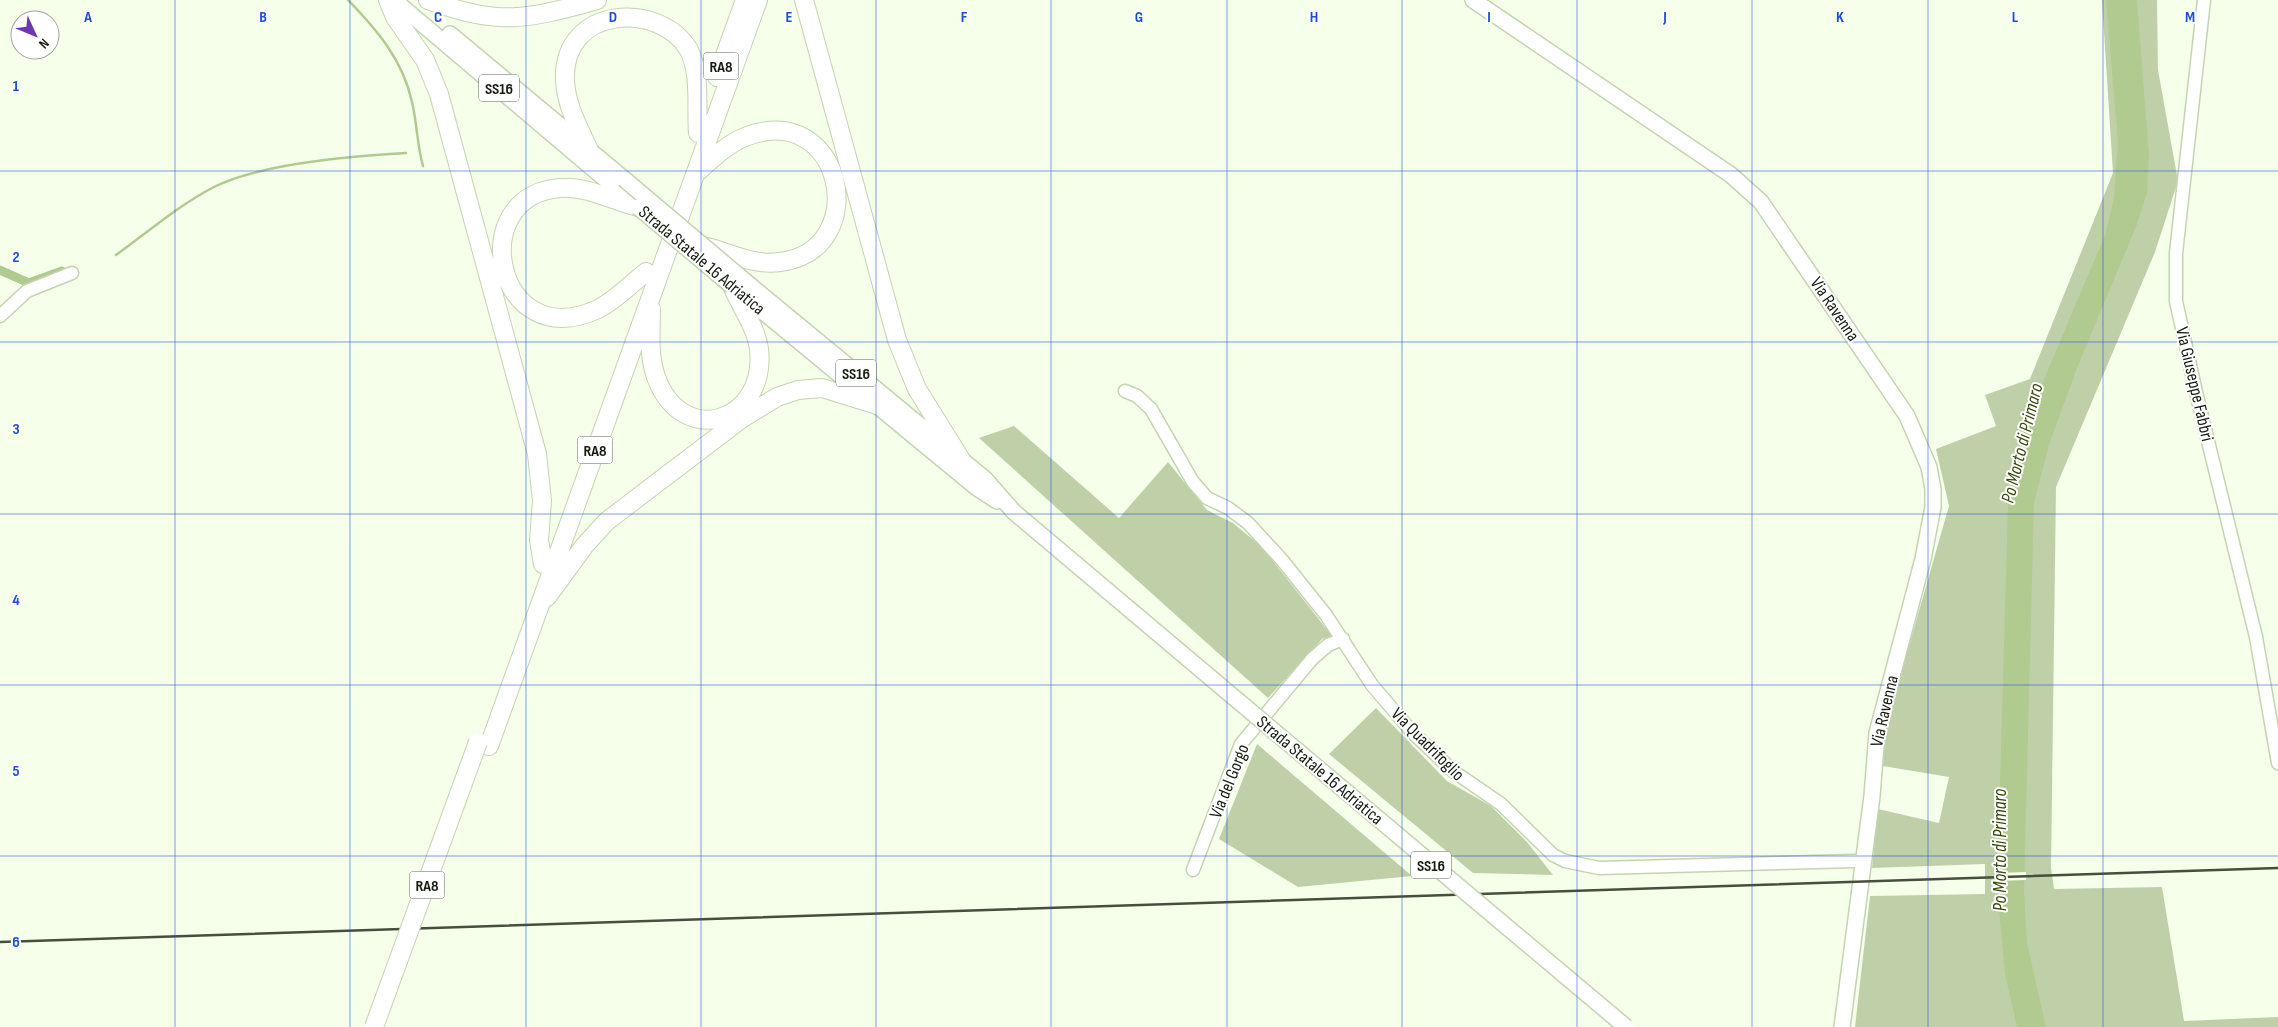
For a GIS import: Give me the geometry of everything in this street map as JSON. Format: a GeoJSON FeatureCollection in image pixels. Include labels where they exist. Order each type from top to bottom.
{"type":"FeatureCollection","features":[{"type":"Feature","properties":{"kind":"highway"},"geometry":{"type":"LineString","coordinates":[[388,0],[395,17],[416,45],[431,73],[456,154],[537,454],[542,501],[539,540],[543,564]]}},
{"type":"Feature","properties":{"kind":"highway"},"geometry":{"type":"LineString","coordinates":[[428,0],[482,16],[514,19],[596,0]]}},
{"type":"Feature","properties":{"kind":"highway","name":"RA8"},"geometry":{"type":"LineString","coordinates":[[385,1027],[484,744],[543,564],[745,0]]}},
{"type":"Feature","properties":{"kind":"highway","name":"RA8"},"geometry":{"type":"LineString","coordinates":[[374,1027],[538,608],[758,0]]}},
{"type":"Feature","properties":{"kind":"highway"},"geometry":{"type":"LineString","coordinates":[[804,0],[897,340],[917,389],[960,458]]}},
{"type":"Feature","properties":{"kind":"highway"},"geometry":{"type":"LineString","coordinates":[[588,148],[568,103],[565,79],[568,56],[576,38],[589,23],[607,13],[628,10],[645,12],[664,20],[673,25],[685,41],[694,61],[697,81],[698,133]]}},
{"type":"Feature","properties":{"kind":"highway"},"geometry":{"type":"LineString","coordinates":[[696,173],[735,142],[761,132],[778,131],[802,136],[815,144],[826,155],[833,171],[836,189],[837,208],[832,225],[822,242],[799,257],[781,262],[764,262],[743,259],[703,246]]}},
{"type":"Feature","properties":{"kind":"highway"},"geometry":{"type":"LineString","coordinates":[[638,207],[574,188],[553,189],[532,196],[516,210],[506,228],[501,250],[503,272],[512,290],[526,306],[535,311],[554,316],[575,315],[606,304],[646,272]]}},
{"type":"Feature","properties":{"kind":"highway"},"geometry":{"type":"LineString","coordinates":[[651,293],[649,340],[656,378],[673,404],[689,416],[698,419],[716,420],[732,414],[745,403],[754,388],[759,368],[759,348],[747,299],[732,286]]}},
{"type":"Feature","properties":{"kind":"highway"},"geometry":{"type":"LineString","coordinates":[[538,608],[564,576],[584,545],[607,521],[765,402],[798,390],[822,388],[877,404]]}},
{"type":"Feature","properties":{"kind":"main road","name":"Strada Statale 16 Adriatica"},"geometry":{"type":"LineString","coordinates":[[394,0],[606,171],[703,246],[747,299],[977,488],[1014,512],[1626,1027]]}},
{"type":"Feature","properties":{"kind":"main road","name":"Strada Statale 16 Adriatica"},"geometry":{"type":"LineString","coordinates":[[409,0],[588,148],[638,207],[732,286]]}},
{"type":"Feature","properties":{"kind":"main road","name":"Via Ravenna"},"geometry":{"type":"LineString","coordinates":[[1473,0],[1748,188],[1771,214],[1911,424],[1929,467],[1933,489],[1933,507],[1923,559],[1884,703],[1874,758],[1863,799],[1834,1027]]}},
{"type":"Feature","properties":{"kind":"main road","name":"Strada Statale 16 Adriatica"},"geometry":{"type":"LineString","coordinates":[[747,299],[960,458],[985,479],[1014,512]]}},
{"type":"Feature","properties":{"kind":"main road","name":"Via Ravenna"},"geometry":{"type":"LineString","coordinates":[[1842,1027],[1872,796],[1874,758]]}},
{"type":"Feature","properties":{"kind":"street","name":"Via Giuseppe Fabbri"},"geometry":{"type":"LineString","coordinates":[[2204,0],[2176,253],[2176,301],[2196,392],[2256,637],[2278,763]]}},
{"type":"Feature","properties":{"kind":"street"},"geometry":{"type":"LineString","coordinates":[[0,316],[27,291],[72,273]]}},
{"type":"Feature","properties":{"kind":"street","name":"Via Quadrifoglio"},"geometry":{"type":"LineString","coordinates":[[1125,391],[1137,396],[1151,409],[1193,482],[1207,498],[1228,508],[1264,539],[1343,638],[1372,685],[1420,739],[1469,784],[1501,804],[1553,855],[1565,861],[1599,868],[1854,862]]}},
{"type":"Feature","properties":{"kind":"street","name":"Via del Gorgo"},"geometry":{"type":"LineString","coordinates":[[1193,870],[1245,739],[1312,659],[1328,645],[1343,638]]}},
{"type":"Feature","properties":{"kind":"shaded area"},"geometry":{"type":"Polygon","coordinates":[[[2102,0],[2157,0],[2158,70],[2178,181],[2155,252],[2056,487],[2051,868],[2054,889],[2162,887],[2184,1021],[2278,1017],[2278,1027],[1855,1027],[1870,896],[1985,894],[1985,864],[1872,868],[1878,809],[1939,823],[1949,777],[1883,766],[1884,733],[1949,506],[1936,449],[1996,426],[1985,395],[2030,379],[2113,173],[2102,0]]]}},
{"type":"Feature","properties":{"kind":"shaded area"},"geometry":{"type":"Polygon","coordinates":[[[1014,426],[1119,518],[1168,462],[1207,510],[1233,523],[1262,547],[1332,636],[1322,639],[1268,698],[979,438],[1014,426]]]}},
{"type":"Feature","properties":{"kind":"shaded area"},"geometry":{"type":"Polygon","coordinates":[[[1376,708],[1447,781],[1491,806],[1527,842],[1553,875],[1473,873],[1329,754],[1376,708]]]}},
{"type":"Feature","properties":{"kind":"shaded area"},"geometry":{"type":"Polygon","coordinates":[[[1257,744],[1412,876],[1298,887],[1219,839],[1257,744]]]}},
{"type":"Feature","properties":{"kind":"water","name":"Po Morto di Primaro"},"geometry":{"type":"Polygon","coordinates":[[[2106,0],[2137,0],[2149,155],[2147,193],[2136,227],[2077,368],[2049,445],[2034,502],[2024,891],[2027,943],[2046,1027],[2017,1027],[2005,974],[1999,909],[1998,856],[2008,504],[2018,451],[2034,403],[2105,235],[2114,198],[2118,143],[2106,0]]]}},
{"type":"Feature","properties":{"kind":"pier"},"geometry":{"type":"Polygon","coordinates":[[[2026,872],[2026,880],[1996,881],[1996,873],[2026,872]]]}},
{"type":"Feature","properties":{"kind":"waterway"},"geometry":{"type":"LineString","coordinates":[[348,0],[388,46],[402,73],[412,102],[423,166]]}},
{"type":"Feature","properties":{"kind":"waterway"},"geometry":{"type":"LineString","coordinates":[[116,255],[188,202],[214,187],[234,179],[282,166],[308,162],[406,153]]}},
{"type":"Feature","properties":{"kind":"waterway"},"geometry":{"type":"LineString","coordinates":[[0,270],[29,283],[62,271]]}},
{"type":"Feature","properties":{"kind":"railway"},"geometry":{"type":"LineString","coordinates":[[0,942],[2278,868]]}}]}
